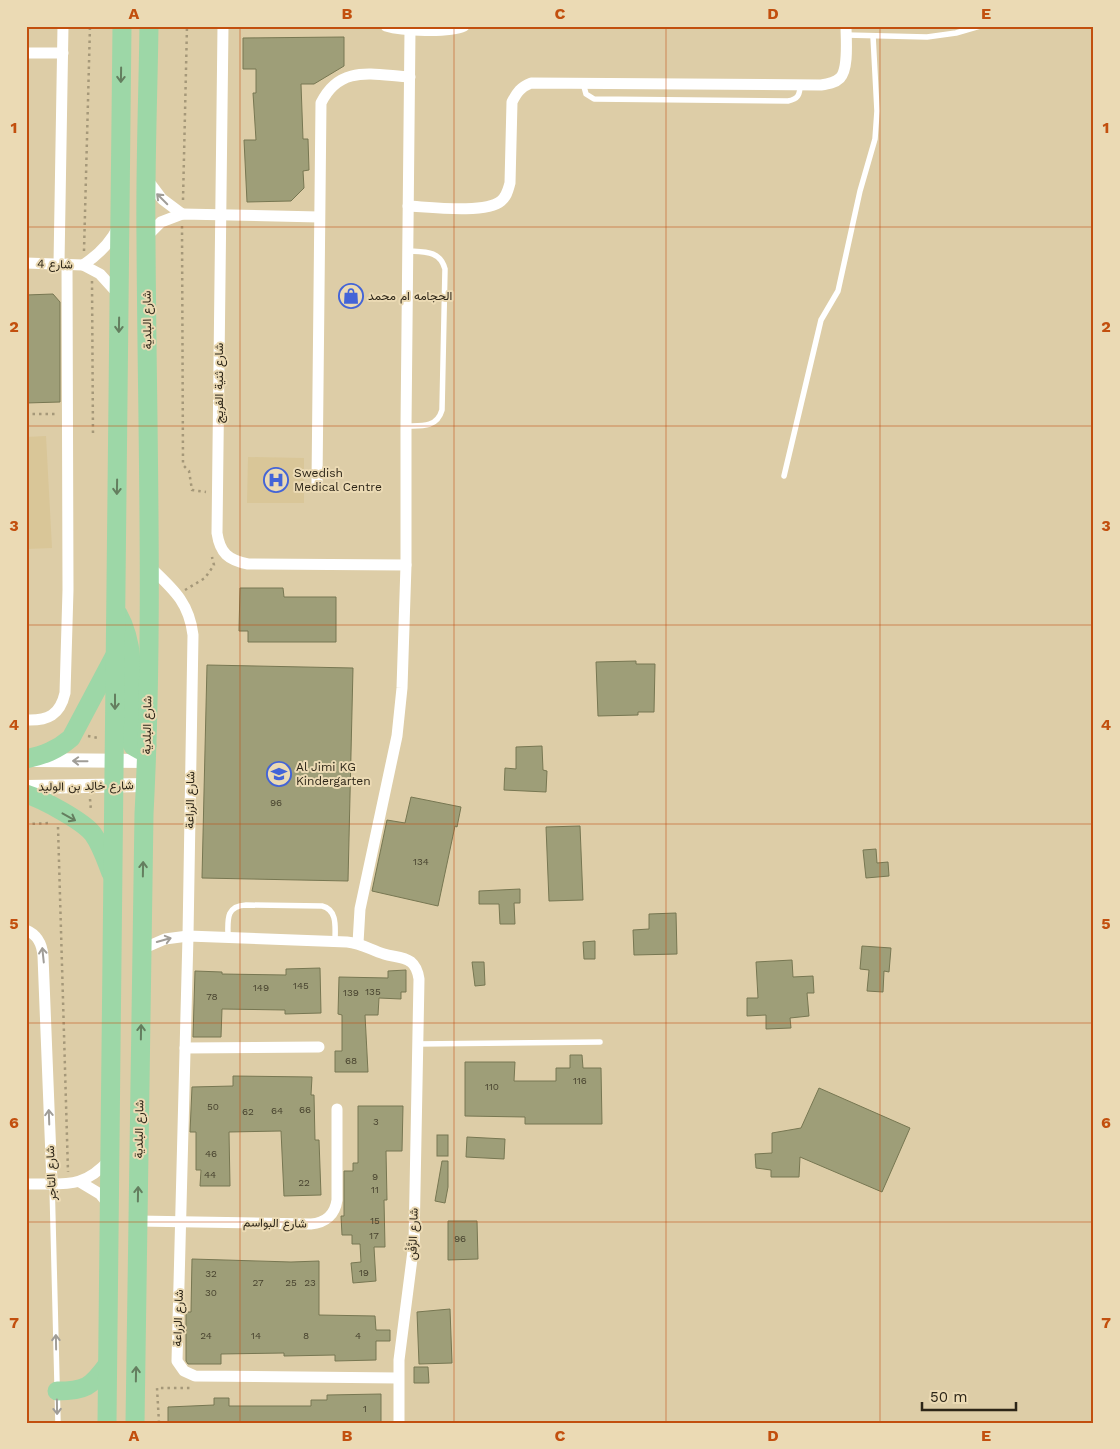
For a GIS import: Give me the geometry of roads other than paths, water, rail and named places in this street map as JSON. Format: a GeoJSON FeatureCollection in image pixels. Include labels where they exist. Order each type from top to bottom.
{"type":"FeatureCollection","features":[{"type":"Feature","properties":{"kind":"main road"},"geometry":{"type":"LineString","coordinates":[[107,1423],[122,26]]}},
{"type":"Feature","properties":{"kind":"main road","name":"شارع البلدية"},"geometry":{"type":"LineString","coordinates":[[135,1423],[150,567],[146,237],[149,26]]}},
{"type":"Feature","properties":{"kind":"main road"},"geometry":{"type":"LineString","coordinates":[[115,609],[126,632],[130,650],[131,742],[136,749],[144,749],[147,753]]}},
{"type":"Feature","properties":{"kind":"main road"},"geometry":{"type":"LineString","coordinates":[[26,760],[48,754],[71,738],[114,656]]}},
{"type":"Feature","properties":{"kind":"main road"},"geometry":{"type":"LineString","coordinates":[[26,794],[44,802],[88,828],[98,843],[114,879]]}},
{"type":"Feature","properties":{"kind":"main road"},"geometry":{"type":"LineString","coordinates":[[57,1391],[83,1389],[97,1379],[107,1365]]}},
{"type":"Feature","properties":{"kind":"street"},"geometry":{"type":"LineString","coordinates":[[26,720],[47,718],[56,712],[63,703],[66,693],[68,414],[63,264],[63,26]]}},
{"type":"Feature","properties":{"kind":"street","name":"شارع ثنية الفريج"},"geometry":{"type":"LineString","coordinates":[[222,26],[217,523],[219,544],[226,555],[236,562],[248,564],[406,565]]}},
{"type":"Feature","properties":{"kind":"street"},"geometry":{"type":"LineString","coordinates":[[386,26],[410,30],[450,30],[464,26]]}},
{"type":"Feature","properties":{"kind":"street"},"geometry":{"type":"LineString","coordinates":[[358,943],[360,910],[397,736],[404,649],[410,30]]}},
{"type":"Feature","properties":{"kind":"street"},"geometry":{"type":"LineString","coordinates":[[408,206],[476,209],[501,202],[507,194],[510,184],[512,102],[516,93],[522,87],[531,83],[831,84],[840,78],[845,71],[846,31]]}},
{"type":"Feature","properties":{"kind":"street"},"geometry":{"type":"LineString","coordinates":[[26,53],[62,53]]}},
{"type":"Feature","properties":{"kind":"street"},"geometry":{"type":"LineString","coordinates":[[317,483],[321,103],[326,91],[336,81],[349,76],[410,77]]}},
{"type":"Feature","properties":{"kind":"street"},"geometry":{"type":"LineString","coordinates":[[147,179],[162,199],[182,214]]}},
{"type":"Feature","properties":{"kind":"street"},"geometry":{"type":"LineString","coordinates":[[146,237],[162,222],[182,214],[320,217]]}},
{"type":"Feature","properties":{"kind":"street","name":"شارع 4"},"geometry":{"type":"LineString","coordinates":[[26,263],[87,267],[108,243],[119,223]]}},
{"type":"Feature","properties":{"kind":"street"},"geometry":{"type":"LineString","coordinates":[[87,267],[107,280],[119,295]]}},
{"type":"Feature","properties":{"kind":"street","name":"شارع الزراعة"},"geometry":{"type":"LineString","coordinates":[[150,567],[178,594],[189,613],[193,635],[188,936],[176,1355],[179,1367],[189,1374],[196,1376],[398,1378]]}},
{"type":"Feature","properties":{"kind":"street","name":"شارع خالِد بن الوليد"},"geometry":{"type":"LineString","coordinates":[[26,760],[115,761],[147,753]]}},
{"type":"Feature","properties":{"kind":"street","name":"شارع خالِد بن الوليد"},"geometry":{"type":"LineString","coordinates":[[26,787],[146,785]]}},
{"type":"Feature","properties":{"kind":"street","name":"شارع التاجر"},"geometry":{"type":"LineString","coordinates":[[26,930],[37,937],[42,947],[43,956],[52,1183]]}},
{"type":"Feature","properties":{"kind":"street","name":"شارع الزَّفْن"},"geometry":{"type":"LineString","coordinates":[[142,949],[165,939],[188,936],[334,941],[358,943],[381,953],[404,958],[414,964],[419,979],[414,1243],[398,1378],[399,1423]]}},
{"type":"Feature","properties":{"kind":"street"},"geometry":{"type":"LineString","coordinates":[[185,1048],[319,1047]]}},
{"type":"Feature","properties":{"kind":"street","name":"شارع البواسم"},"geometry":{"type":"LineString","coordinates":[[138,1221],[310,1224],[329,1217],[337,1200],[337,1109]]}},
{"type":"Feature","properties":{"kind":"street"},"geometry":{"type":"LineString","coordinates":[[26,1184],[74,1182],[96,1173],[110,1159]]}},
{"type":"Feature","properties":{"kind":"street"},"geometry":{"type":"LineString","coordinates":[[74,1182],[100,1194],[109,1206]]}},
{"type":"Feature","properties":{"kind":"lane"},"geometry":{"type":"LineString","coordinates":[[846,31],[873,36],[934,37],[980,26]]}},
{"type":"Feature","properties":{"kind":"lane"},"geometry":{"type":"LineString","coordinates":[[784,476],[821,320],[838,291],[860,191],[875,140],[877,111],[873,36]]}},
{"type":"Feature","properties":{"kind":"lane"},"geometry":{"type":"LineString","coordinates":[[583,82],[586,94],[594,98],[672,100],[788,101],[799,95],[800,85]]}},
{"type":"Feature","properties":{"kind":"lane"},"geometry":{"type":"LineString","coordinates":[[406,426],[431,425],[437,421],[442,410],[445,269],[440,258],[434,254],[408,251]]}},
{"type":"Feature","properties":{"kind":"lane"},"geometry":{"type":"LineString","coordinates":[[228,938],[228,918],[235,907],[246,905],[322,906],[329,909],[334,916],[334,941]]}},
{"type":"Feature","properties":{"kind":"lane"},"geometry":{"type":"LineString","coordinates":[[418,1044],[600,1042]]}},
{"type":"Feature","properties":{"kind":"lane","name":"شارع التاجر"},"geometry":{"type":"LineString","coordinates":[[52,1183],[58,1423]]}},
{"type":"Feature","properties":{"kind":"place","name":"الحجامه ام محمد"},"geometry":{"type":"Point","coordinates":[351,296]}},
{"type":"Feature","properties":{"kind":"place","name":"Swedish Medical Centre"},"geometry":{"type":"Point","coordinates":[276,480]}},
{"type":"Feature","properties":{"kind":"place","name":"Al Jimi KG Kindergarten"},"geometry":{"type":"Point","coordinates":[279,774]}}]}
